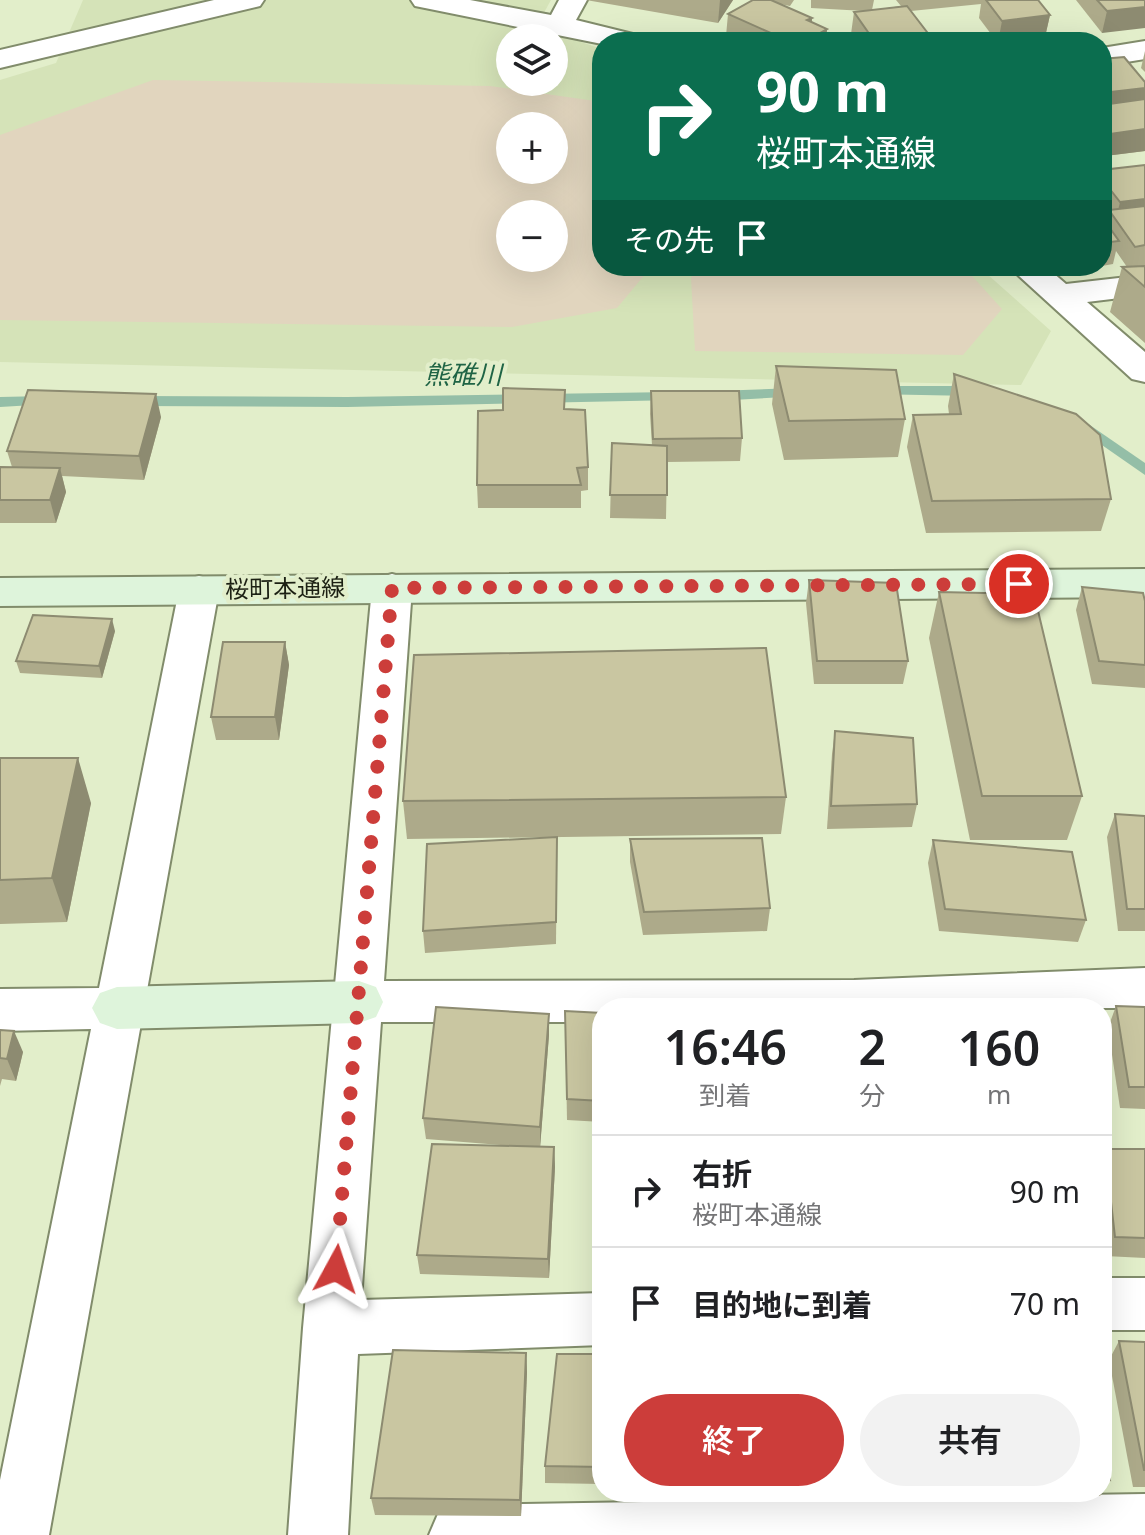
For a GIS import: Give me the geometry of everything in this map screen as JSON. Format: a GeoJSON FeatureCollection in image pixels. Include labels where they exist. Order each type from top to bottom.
{"type":"FeatureCollection","features":[{"type":"Feature","properties":{"kind":"street"},"geometry":{"type":"LineString","coordinates":[[0,59],[250,0]]}},
{"type":"Feature","properties":{"kind":"street"},"geometry":{"type":"LineString","coordinates":[[425,0],[566,12],[609,32]]}},
{"type":"Feature","properties":{"kind":"street"},"geometry":{"type":"LineString","coordinates":[[1112,55],[1145,50]]}},
{"type":"Feature","properties":{"kind":"street"},"geometry":{"type":"LineString","coordinates":[[1038,276],[1145,371]]}},
{"type":"Feature","properties":{"kind":"street"},"geometry":{"type":"LineString","coordinates":[[1062,295],[1145,285]]}},
{"type":"Feature","properties":{"kind":"street","name":"桜町本通線"},"geometry":{"type":"LineString","coordinates":[[0,592],[1145,583]]}},
{"type":"Feature","properties":{"kind":"street"},"geometry":{"type":"LineString","coordinates":[[318,1535],[331,1328],[392,588]]}},
{"type":"Feature","properties":{"kind":"street"},"geometry":{"type":"LineString","coordinates":[[19,1535],[199,590]]}},
{"type":"Feature","properties":{"kind":"street"},"geometry":{"type":"LineString","coordinates":[[902,998],[1145,988]]}},
{"type":"Feature","properties":{"kind":"street"},"geometry":{"type":"LineString","coordinates":[[0,1010],[359,1002],[592,1001]]}},
{"type":"Feature","properties":{"kind":"street"},"geometry":{"type":"LineString","coordinates":[[1112,1304],[1145,1304]]}},
{"type":"Feature","properties":{"kind":"street"},"geometry":{"type":"LineString","coordinates":[[331,1328],[592,1319]]}},
{"type":"Feature","properties":{"kind":"street"},"geometry":{"type":"LineString","coordinates":[[459,1535],[1145,1524]]}},
{"type":"Feature","properties":{"kind":"shaded area"},"geometry":{"type":"Polygon","coordinates":[[[83,0],[551,0],[538,24],[496,24],[496,96],[568,96],[568,38],[592,46],[592,276],[989,276],[1051,331],[1021,385],[0,362],[0,80],[56,63],[83,0]]]}},
{"type":"Feature","properties":{"kind":"shaded area"},"geometry":{"type":"Polygon","coordinates":[[[153,80],[490,86],[496,87],[496,96],[560,96],[592,101],[592,276],[644,276],[617,308],[512,327],[0,320],[0,135],[153,80]]]}},
{"type":"Feature","properties":{"kind":"shaded area"},"geometry":{"type":"Polygon","coordinates":[[[972,276],[1002,309],[963,355],[695,351],[691,278],[972,276]]]}},
{"type":"Feature","properties":{"kind":"building"},"geometry":{"type":"Polygon","coordinates":[[[753,0],[771,0],[812,18],[807,20],[827,29],[822,32],[768,32],[728,14],[753,0]]]}},
{"type":"Feature","properties":{"kind":"building"},"geometry":{"type":"Polygon","coordinates":[[[986,0],[1038,0],[1050,15],[1002,21],[986,0]]]}},
{"type":"Feature","properties":{"kind":"building"},"geometry":{"type":"Polygon","coordinates":[[[1097,0],[1145,0],[1145,7],[1107,11],[1097,0]]]}},
{"type":"Feature","properties":{"kind":"building"},"geometry":{"type":"Polygon","coordinates":[[[907,6],[927,32],[868,32],[854,12],[907,6]]]}},
{"type":"Feature","properties":{"kind":"building"},"geometry":{"type":"Polygon","coordinates":[[[1124,57],[1145,82],[1145,88],[1112,92],[1112,58],[1124,57]]]}},
{"type":"Feature","properties":{"kind":"building"},"geometry":{"type":"Polygon","coordinates":[[[1145,99],[1145,129],[1112,134],[1112,104],[1145,99]]]}},
{"type":"Feature","properties":{"kind":"building"},"geometry":{"type":"Polygon","coordinates":[[[1145,165],[1145,199],[1120,202],[1112,192],[1112,169],[1145,165]]]}},
{"type":"Feature","properties":{"kind":"building"},"geometry":{"type":"Polygon","coordinates":[[[1145,206],[1145,245],[1135,247],[1112,214],[1112,210],[1145,206]]]}},
{"type":"Feature","properties":{"kind":"building"},"geometry":{"type":"Polygon","coordinates":[[[1145,266],[1145,287],[1122,267],[1145,266]]]}},
{"type":"Feature","properties":{"kind":"building"},"geometry":{"type":"Polygon","coordinates":[[[776,366],[896,370],[905,419],[789,421],[776,366]]]}},
{"type":"Feature","properties":{"kind":"building"},"geometry":{"type":"Polygon","coordinates":[[[954,374],[1076,414],[1100,435],[1111,499],[932,501],[913,415],[961,414],[954,374]]]}},
{"type":"Feature","properties":{"kind":"building"},"geometry":{"type":"Polygon","coordinates":[[[503,388],[565,390],[564,409],[585,410],[588,467],[577,468],[581,485],[477,485],[478,411],[503,410],[503,388]]]}},
{"type":"Feature","properties":{"kind":"building"},"geometry":{"type":"Polygon","coordinates":[[[28,390],[156,394],[139,456],[7,451],[28,390]]]}},
{"type":"Feature","properties":{"kind":"building"},"geometry":{"type":"Polygon","coordinates":[[[651,391],[739,391],[742,438],[653,439],[651,391]]]}},
{"type":"Feature","properties":{"kind":"building"},"geometry":{"type":"Polygon","coordinates":[[[612,443],[667,446],[667,495],[610,495],[612,443]]]}},
{"type":"Feature","properties":{"kind":"building"},"geometry":{"type":"Polygon","coordinates":[[[0,467],[60,468],[50,500],[0,500],[0,467]]]}},
{"type":"Feature","properties":{"kind":"building"},"geometry":{"type":"Polygon","coordinates":[[[809,580],[896,583],[908,661],[817,661],[809,580]]]}},
{"type":"Feature","properties":{"kind":"building"},"geometry":{"type":"Polygon","coordinates":[[[1082,587],[1143,593],[1145,665],[1099,661],[1082,587]]]}},
{"type":"Feature","properties":{"kind":"building"},"geometry":{"type":"Polygon","coordinates":[[[939,592],[1034,594],[1082,796],[982,796],[939,592]]]}},
{"type":"Feature","properties":{"kind":"building"},"geometry":{"type":"Polygon","coordinates":[[[33,615],[112,619],[99,666],[16,661],[33,615]]]}},
{"type":"Feature","properties":{"kind":"building"},"geometry":{"type":"Polygon","coordinates":[[[223,642],[285,642],[275,717],[211,717],[223,642]]]}},
{"type":"Feature","properties":{"kind":"building"},"geometry":{"type":"Polygon","coordinates":[[[766,648],[786,797],[403,801],[414,655],[766,648]]]}},
{"type":"Feature","properties":{"kind":"building"},"geometry":{"type":"Polygon","coordinates":[[[835,731],[913,738],[917,804],[831,806],[835,731]]]}},
{"type":"Feature","properties":{"kind":"building"},"geometry":{"type":"Polygon","coordinates":[[[0,758],[78,758],[52,878],[0,880],[0,758]]]}},
{"type":"Feature","properties":{"kind":"building"},"geometry":{"type":"Polygon","coordinates":[[[1115,814],[1145,816],[1145,909],[1127,909],[1115,814]]]}},
{"type":"Feature","properties":{"kind":"building"},"geometry":{"type":"Polygon","coordinates":[[[557,837],[556,922],[423,931],[427,844],[557,837]]]}},
{"type":"Feature","properties":{"kind":"building"},"geometry":{"type":"Polygon","coordinates":[[[762,838],[770,908],[644,912],[630,839],[762,838]]]}},
{"type":"Feature","properties":{"kind":"building"},"geometry":{"type":"Polygon","coordinates":[[[933,840],[1072,852],[1086,920],[945,909],[933,840]]]}},
{"type":"Feature","properties":{"kind":"building"},"geometry":{"type":"Polygon","coordinates":[[[1116,1006],[1145,1007],[1145,1087],[1129,1087],[1116,1006]]]}},
{"type":"Feature","properties":{"kind":"building"},"geometry":{"type":"Polygon","coordinates":[[[436,1007],[549,1014],[540,1127],[423,1118],[436,1007]]]}},
{"type":"Feature","properties":{"kind":"building"},"geometry":{"type":"Polygon","coordinates":[[[565,1011],[592,1012],[592,1100],[567,1099],[565,1011]]]}},
{"type":"Feature","properties":{"kind":"building"},"geometry":{"type":"Polygon","coordinates":[[[0,1030],[14,1031],[7,1059],[0,1058],[0,1030]]]}},
{"type":"Feature","properties":{"kind":"building"},"geometry":{"type":"Polygon","coordinates":[[[432,1144],[554,1147],[548,1259],[417,1255],[432,1144]]]}},
{"type":"Feature","properties":{"kind":"building"},"geometry":{"type":"Polygon","coordinates":[[[1112,1149],[1145,1149],[1145,1238],[1115,1237],[1112,1149]]]}},
{"type":"Feature","properties":{"kind":"building"},"geometry":{"type":"Polygon","coordinates":[[[1119,1341],[1145,1342],[1145,1470],[1144,1470],[1119,1341]]]}},
{"type":"Feature","properties":{"kind":"building"},"geometry":{"type":"Polygon","coordinates":[[[393,1350],[526,1353],[520,1500],[371,1498],[393,1350]]]}},
{"type":"Feature","properties":{"kind":"building"},"geometry":{"type":"Polygon","coordinates":[[[557,1354],[592,1354],[592,1467],[545,1466],[557,1354]]]}},
{"type":"Feature","properties":{"kind":"waterway","name":"熊碓川"},"geometry":{"type":"LineString","coordinates":[[875,391],[973,391]]}},
{"type":"Feature","properties":{"kind":"waterway","name":"熊碓川"},"geometry":{"type":"LineString","coordinates":[[715,396],[797,393]]}},
{"type":"Feature","properties":{"kind":"waterway","name":"熊碓川"},"geometry":{"type":"LineString","coordinates":[[135,401],[347,402],[673,397]]}},
{"type":"Feature","properties":{"kind":"waterway","name":"熊碓川"},"geometry":{"type":"LineString","coordinates":[[0,402],[45,401]]}},
{"type":"Feature","properties":{"kind":"waterway","name":"熊碓川"},"geometry":{"type":"LineString","coordinates":[[1081,424],[1145,470]]}},
{"type":"Feature","properties":{"kind":"route"},"geometry":{"type":"LineString","coordinates":[[336,1269],[392,588],[1019,584]]}}]}
